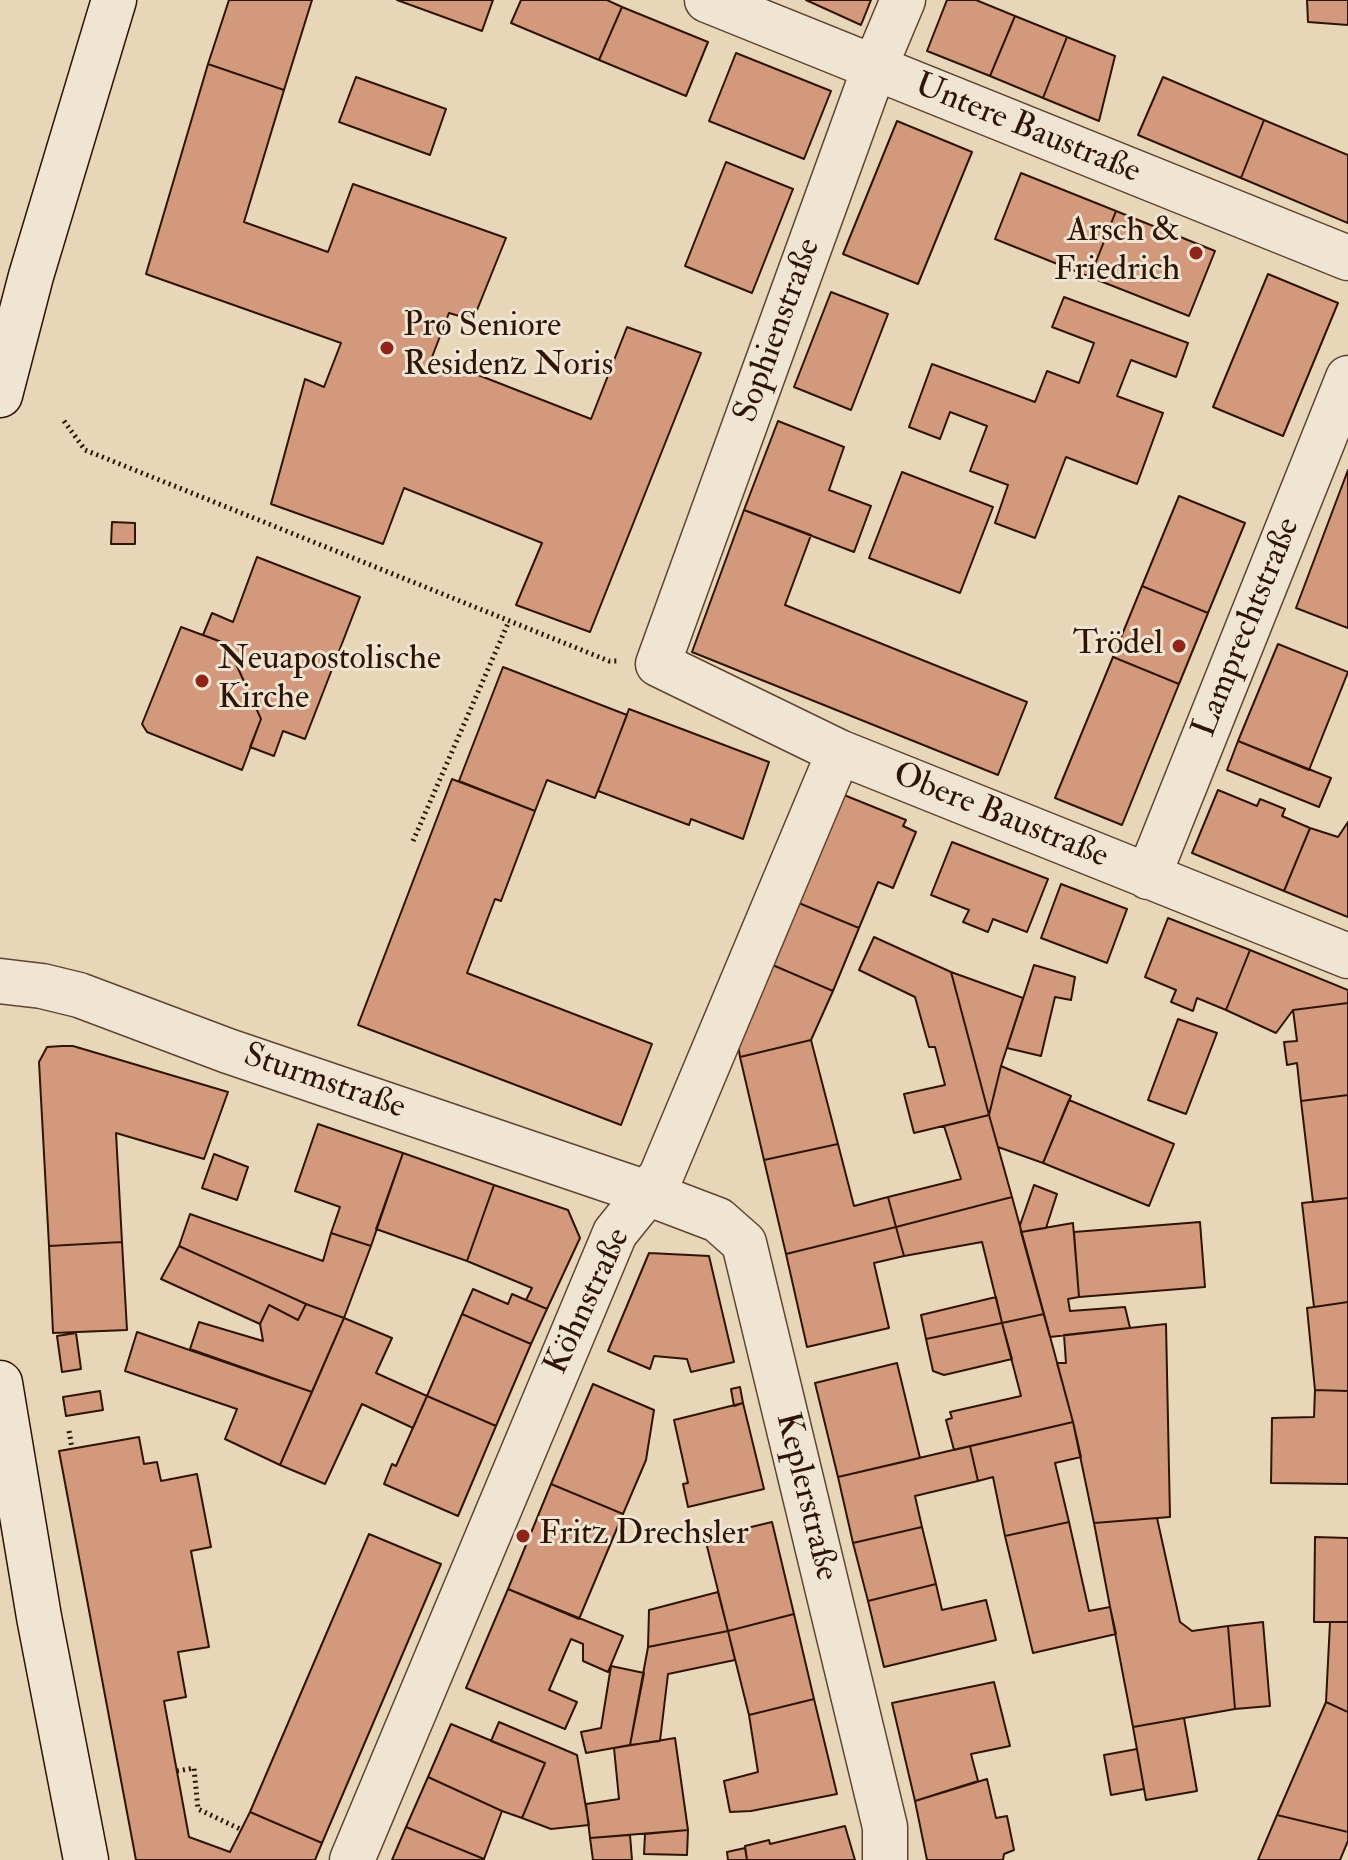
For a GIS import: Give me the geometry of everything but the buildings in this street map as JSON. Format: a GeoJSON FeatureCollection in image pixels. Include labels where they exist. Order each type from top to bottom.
{"type":"FeatureCollection","features":[{"type":"Feature","properties":{"kind":"street"},"geometry":{"type":"LineString","coordinates":[[0,395],[39,248],[114,0]]}},
{"type":"Feature","properties":{"kind":"street","name":"Untere Baustraße"},"geometry":{"type":"LineString","coordinates":[[707,0],[1348,258]]}},
{"type":"Feature","properties":{"kind":"street","name":"Sophienstraße"},"geometry":{"type":"LineString","coordinates":[[658,664],[874,69],[903,0]]}},
{"type":"Feature","properties":{"kind":"street","name":"Lamprechtstraße"},"geometry":{"type":"LineString","coordinates":[[1148,877],[1348,378]]}},
{"type":"Feature","properties":{"kind":"street","name":"Obere Baustraße"},"geometry":{"type":"LineString","coordinates":[[658,664],[839,752],[1348,956]]}},
{"type":"Feature","properties":{"kind":"street","name":"Köhnstraße"},"geometry":{"type":"LineString","coordinates":[[352,1860],[615,1233],[661,1176],[839,752]]}},
{"type":"Feature","properties":{"kind":"street","name":"Sturmstraße"},"geometry":{"type":"LineString","coordinates":[[0,981],[42,986],[79,995],[228,1051],[647,1193]]}},
{"type":"Feature","properties":{"kind":"street","name":"Keplerstraße"},"geometry":{"type":"LineString","coordinates":[[647,1193],[718,1220],[744,1243],[885,1827],[885,1860]]}},
{"type":"Feature","properties":{"kind":"street"},"geometry":{"type":"LineString","coordinates":[[0,1383],[39,1617],[86,1860]]}},
{"type":"Feature","properties":{"kind":"path"},"geometry":{"type":"LineString","coordinates":[[64,421],[85,450],[609,661],[658,664]]}},
{"type":"Feature","properties":{"kind":"path"},"geometry":{"type":"LineString","coordinates":[[413,841],[509,621]]}},
{"type":"Feature","properties":{"kind":"path"},"geometry":{"type":"LineString","coordinates":[[69,1431],[72,1448]]}},
{"type":"Feature","properties":{"kind":"path"},"geometry":{"type":"LineString","coordinates":[[177,1771],[194,1768],[198,1809],[242,1830]]}},
{"type":"Feature","properties":{"kind":"place","name":"Arsch & Friedrich"},"geometry":{"type":"Point","coordinates":[1196,253]}},
{"type":"Feature","properties":{"kind":"place","name":"Pro Seniore Residenz Noris"},"geometry":{"type":"Point","coordinates":[387,348]}},
{"type":"Feature","properties":{"kind":"place","name":"Trödel"},"geometry":{"type":"Point","coordinates":[1179,646]}},
{"type":"Feature","properties":{"kind":"place","name":"Neuapostolische Kirche"},"geometry":{"type":"Point","coordinates":[202,681]}},
{"type":"Feature","properties":{"kind":"place","name":"Fritz Drechsler"},"geometry":{"type":"Point","coordinates":[523,1536]}}]}
